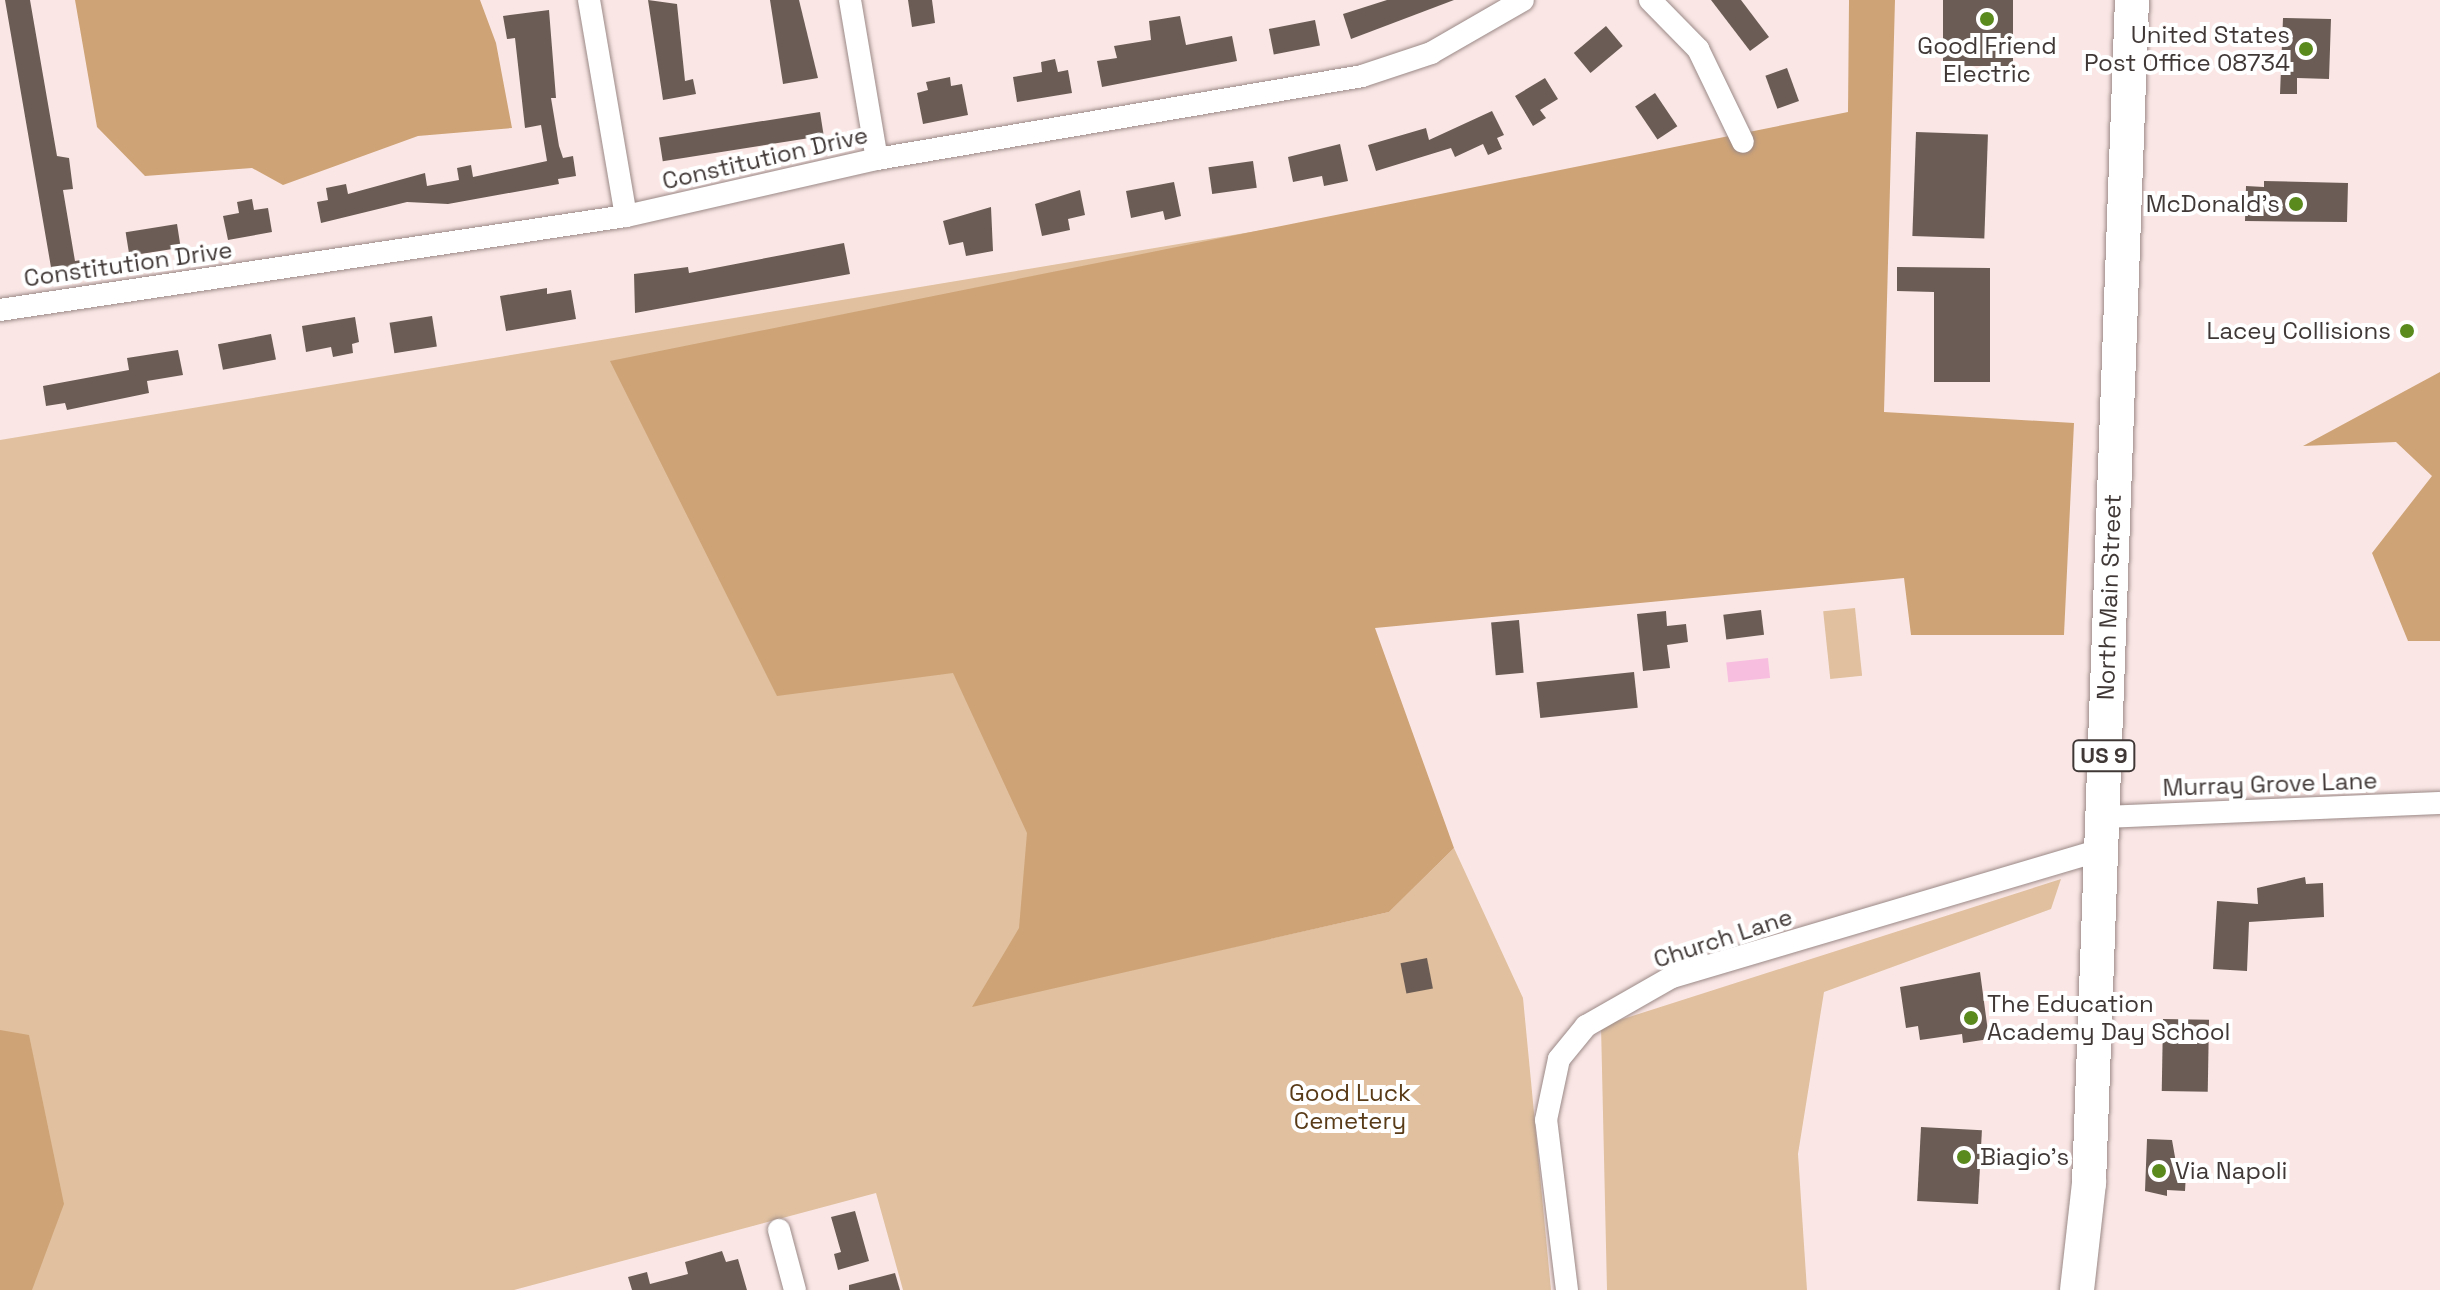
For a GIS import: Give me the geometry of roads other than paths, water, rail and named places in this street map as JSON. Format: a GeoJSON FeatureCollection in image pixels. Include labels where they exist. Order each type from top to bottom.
{"type":"FeatureCollection","features":[{"type":"Feature","properties":{"kind":"highway","name":"North Main Street"},"geometry":{"type":"LineString","coordinates":[[2077,1290],[2089,1183],[2132,0]]}},
{"type":"Feature","properties":{"kind":"street"},"geometry":{"type":"LineString","coordinates":[[589,0],[626,216]]}},
{"type":"Feature","properties":{"kind":"street"},"geometry":{"type":"LineString","coordinates":[[850,0],[877,159]]}},
{"type":"Feature","properties":{"kind":"street","name":"Constitution Drive"},"geometry":{"type":"LineString","coordinates":[[0,310],[626,216],[877,159],[1362,76],[1431,53],[1523,0]]}},
{"type":"Feature","properties":{"kind":"street"},"geometry":{"type":"LineString","coordinates":[[1650,0],[1698,49],[1743,142]]}},
{"type":"Feature","properties":{"kind":"street","name":"Murray Grove Lane"},"geometry":{"type":"LineString","coordinates":[[2103,817],[2440,803]]}},
{"type":"Feature","properties":{"kind":"street","name":"Church Lane"},"geometry":{"type":"LineString","coordinates":[[1567,1290],[1546,1120],[1559,1059],[1586,1026],[1672,977],[2102,850]]}},
{"type":"Feature","properties":{"kind":"street"},"geometry":{"type":"LineString","coordinates":[[779,1230],[795,1290]]}},
{"type":"Feature","properties":{"kind":"place","name":"Good Friend Electric"},"geometry":{"type":"Point","coordinates":[1987,19]}},
{"type":"Feature","properties":{"kind":"place","name":"United States Post Office 08734"},"geometry":{"type":"Point","coordinates":[2306,49]}},
{"type":"Feature","properties":{"kind":"place","name":"McDonald's"},"geometry":{"type":"Point","coordinates":[2296,204]}},
{"type":"Feature","properties":{"kind":"place","name":"Lacey Collisions"},"geometry":{"type":"Point","coordinates":[2407,331]}},
{"type":"Feature","properties":{"kind":"place","name":"The Education Academy Day School"},"geometry":{"type":"Point","coordinates":[1971,1018]}},
{"type":"Feature","properties":{"kind":"place","name":"Biagio's"},"geometry":{"type":"Point","coordinates":[1964,1157]}},
{"type":"Feature","properties":{"kind":"place","name":"Via Napoli"},"geometry":{"type":"Point","coordinates":[2159,1171]}},
{"type":"Feature","properties":{"kind":"park label","name":"Good Luck Cemetery"},"geometry":{"type":"Point","coordinates":[1350,1107]}}]}
